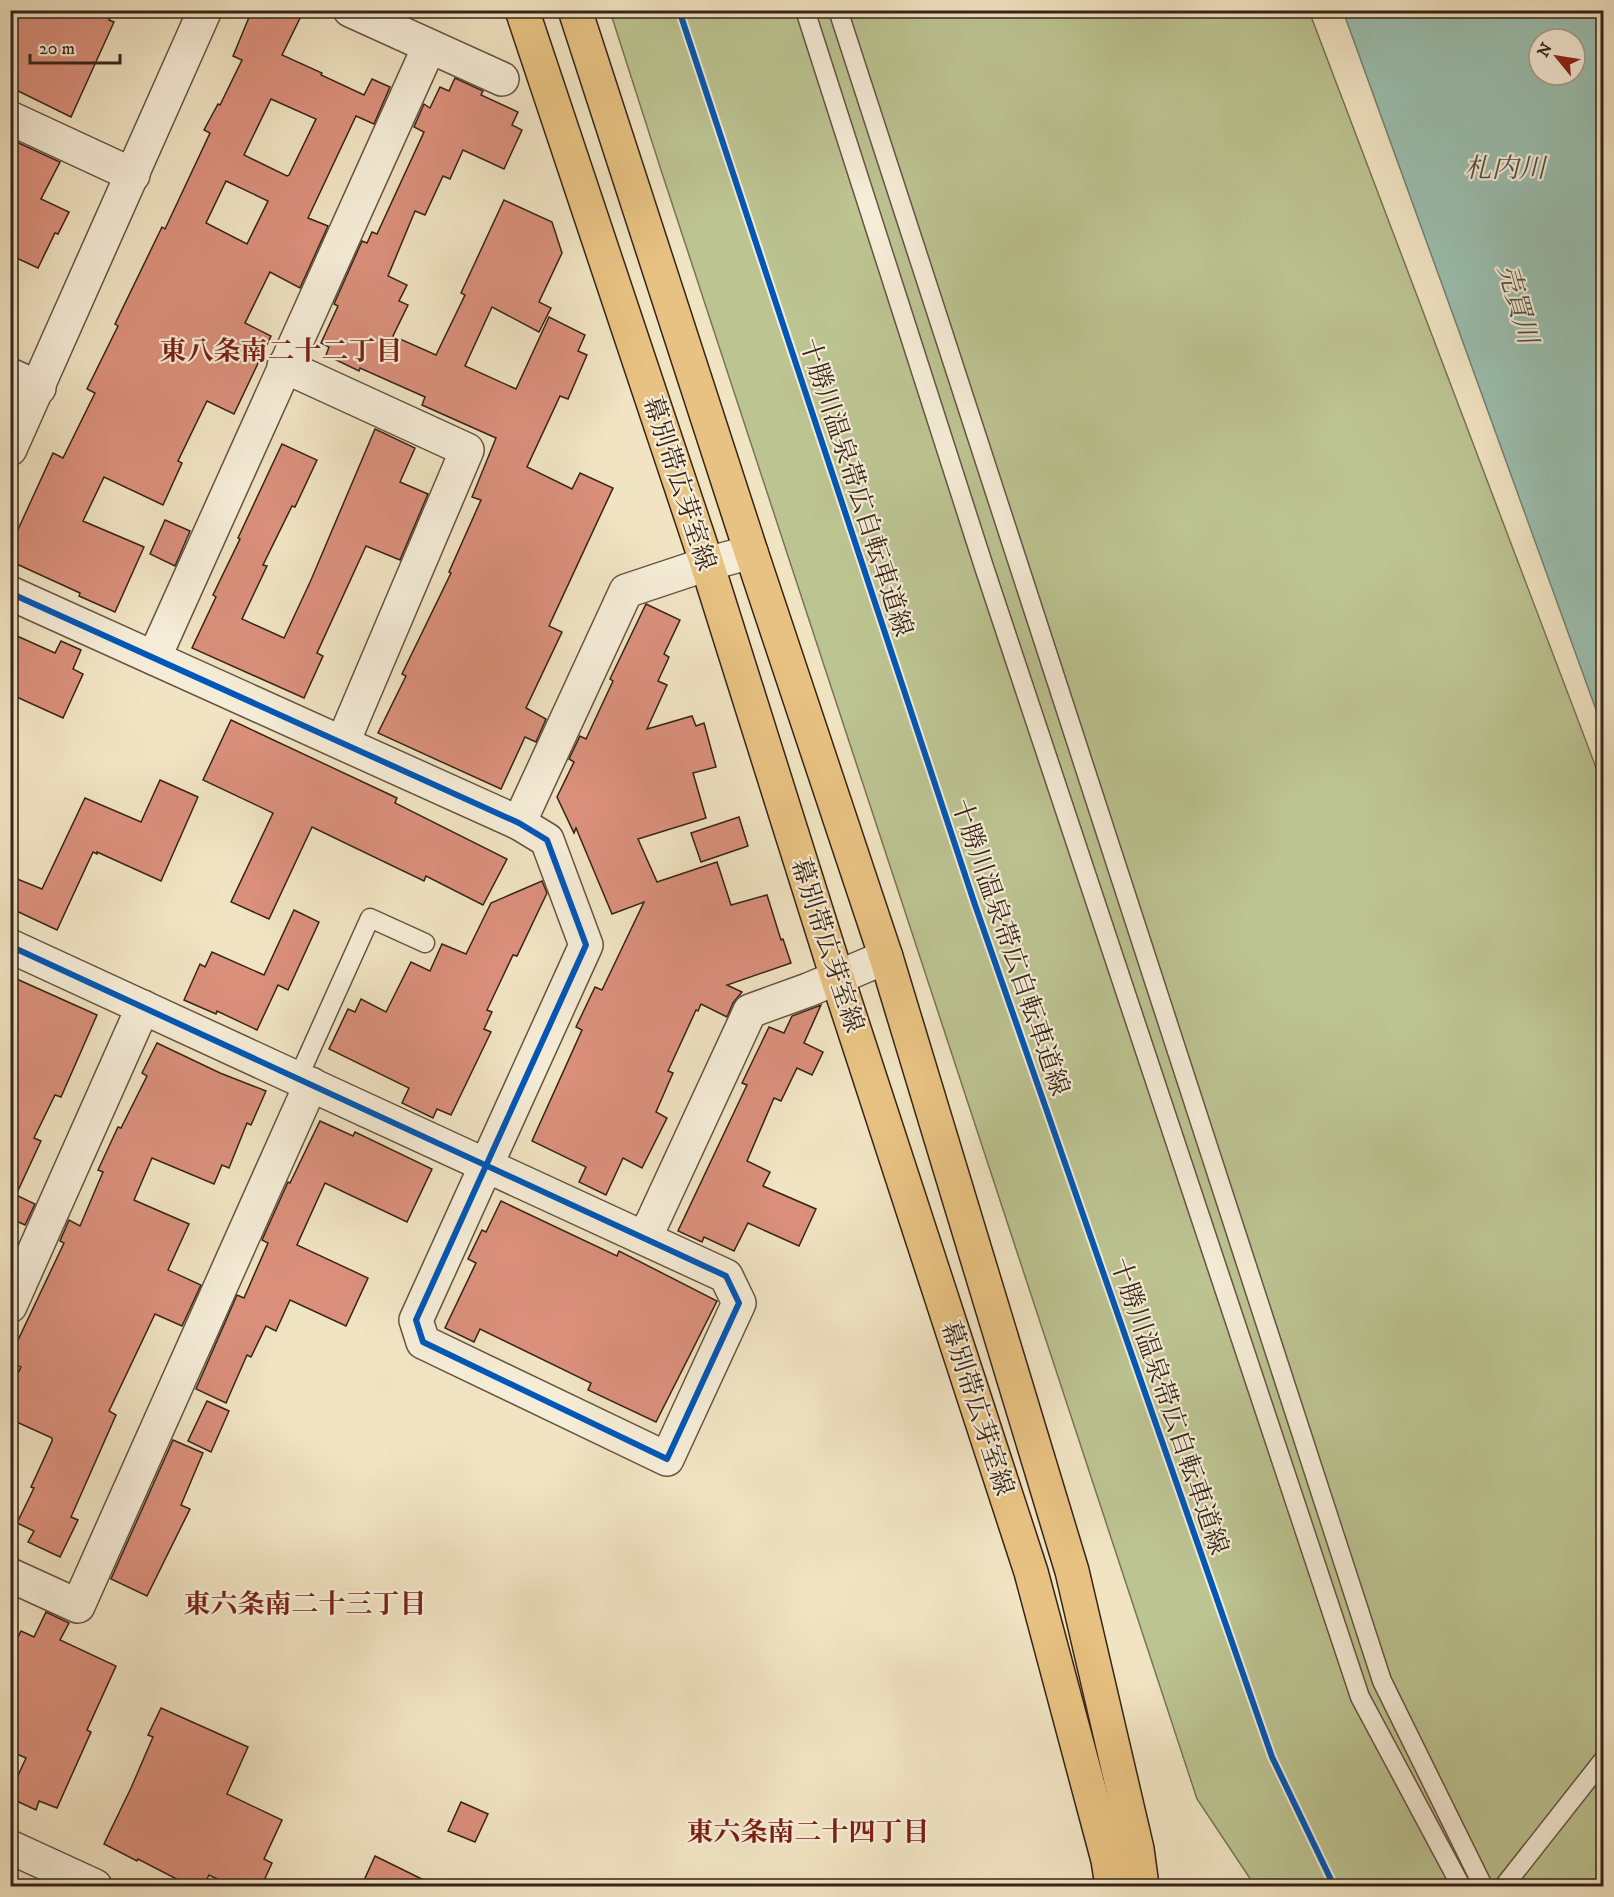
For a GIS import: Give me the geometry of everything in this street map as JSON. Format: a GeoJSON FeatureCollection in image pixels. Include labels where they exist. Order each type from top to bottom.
{"type":"FeatureCollection","features":[{"type":"Feature","properties":{"kind":"main road","name":"幕別帯広芽室線"},"geometry":{"type":"LineString","coordinates":[[522,10],[707,564],[837,977],[1031,1572],[1108,1860],[1112,1887]]}},
{"type":"Feature","properties":{"kind":"main road","name":"幕別帯広芽室線"},"geometry":{"type":"LineString","coordinates":[[575,10],[751,552],[886,957],[1072,1571],[1137,1849],[1142,1887]]}},
{"type":"Feature","properties":{"kind":"street"},"geometry":{"type":"LineString","coordinates":[[10,449],[25,382],[133,175],[205,10]]}},
{"type":"Feature","properties":{"kind":"street"},"geometry":{"type":"LineString","coordinates":[[350,10],[502,79]]}},
{"type":"Feature","properties":{"kind":"street"},"geometry":{"type":"LineString","coordinates":[[154,657],[429,47]]}},
{"type":"Feature","properties":{"kind":"street"},"geometry":{"type":"LineString","coordinates":[[10,118],[133,175]]}},
{"type":"Feature","properties":{"kind":"street"},"geometry":{"type":"LineString","coordinates":[[285,366],[467,450],[343,742]]}},
{"type":"Feature","properties":{"kind":"street"},"geometry":{"type":"LineString","coordinates":[[519,823],[626,591],[751,552]]}},
{"type":"Feature","properties":{"kind":"street"},"geometry":{"type":"LineString","coordinates":[[10,593],[343,742],[519,823],[547,840],[586,945],[487,1165],[416,1320],[423,1342],[667,1459],[739,1303],[726,1276],[645,1238],[487,1165],[305,1081],[10,946]]}},
{"type":"Feature","properties":{"kind":"street"},"geometry":{"type":"LineString","coordinates":[[645,1238],[750,1011],[808,990],[886,957]]}},
{"type":"Feature","properties":{"kind":"street"},"geometry":{"type":"LineString","coordinates":[[10,1306],[143,1007]]}},
{"type":"Feature","properties":{"kind":"street"},"geometry":{"type":"LineString","coordinates":[[10,1575],[78,1606],[305,1081]]}},
{"type":"Feature","properties":{"kind":"street"},"geometry":{"type":"LineString","coordinates":[[10,1847],[57,1878],[95,1887]]}},
{"type":"Feature","properties":{"kind":"lane"},"geometry":{"type":"LineString","coordinates":[[805,10],[987,578],[1359,1696],[1461,1887]]}},
{"type":"Feature","properties":{"kind":"lane"},"geometry":{"type":"LineString","coordinates":[[838,10],[1382,1681],[1483,1887]]}},
{"type":"Feature","properties":{"kind":"lane"},"geometry":{"type":"LineString","coordinates":[[305,1081],[370,918],[425,943]]}},
{"type":"Feature","properties":{"kind":"lane"},"geometry":{"type":"LineString","coordinates":[[1513,1882],[1604,1759]]}},
{"type":"Feature","properties":{"kind":"green space"},"geometry":{"type":"Polygon","coordinates":[[[610,11],[1309,11],[1603,786],[1603,1886],[1255,1886],[1197,1799],[610,11]]]}},
{"type":"Feature","properties":{"kind":"water","name":"札内川"},"geometry":{"type":"Polygon","coordinates":[[[1343,11],[1603,11],[1603,729],[1343,11]]]}},
{"type":"Feature","properties":{"kind":"building"},"geometry":{"type":"Polygon","coordinates":[[[10,10],[114,10],[109,20],[114,22],[71,117],[10,87],[10,10]]]}},
{"type":"Feature","properties":{"kind":"building"},"geometry":{"type":"Polygon","coordinates":[[[252,10],[304,10],[282,55],[364,95],[372,79],[390,87],[374,124],[356,116],[308,218],[328,226],[300,288],[270,272],[245,323],[271,336],[234,414],[207,401],[178,461],[182,463],[163,505],[104,477],[83,521],[144,547],[115,612],[10,561],[10,547],[53,453],[63,458],[95,393],[87,389],[118,326],[115,324],[162,227],[165,229],[210,133],[204,130],[218,104],[220,105],[242,60],[233,56],[252,10]],[[271,99],[244,155],[287,176],[316,119],[271,99]],[[226,181],[206,223],[247,244],[268,201],[226,181]]]}},
{"type":"Feature","properties":{"kind":"building"},"geometry":{"type":"Polygon","coordinates":[[[455,78],[483,91],[481,95],[518,112],[512,125],[522,130],[504,169],[463,150],[450,179],[443,176],[425,215],[415,211],[388,276],[407,285],[399,301],[408,305],[393,336],[436,355],[465,295],[461,293],[504,200],[552,222],[562,253],[539,302],[551,308],[539,332],[492,307],[465,366],[516,389],[549,317],[585,335],[578,351],[587,355],[568,399],[560,396],[527,467],[572,489],[580,473],[613,488],[549,626],[562,632],[526,708],[546,719],[536,742],[525,737],[501,789],[378,733],[406,676],[402,674],[451,573],[449,572],[481,500],[472,497],[496,438],[422,405],[425,397],[360,368],[359,371],[326,355],[329,347],[321,343],[338,306],[334,304],[362,241],[367,243],[372,232],[377,234],[424,132],[414,127],[424,104],[430,108],[440,87],[449,91],[455,78]]]}},
{"type":"Feature","properties":{"kind":"building"},"geometry":{"type":"Polygon","coordinates":[[[10,139],[60,162],[41,199],[69,212],[58,234],[55,233],[38,268],[10,255],[10,139]]]}},
{"type":"Feature","properties":{"kind":"building"},"geometry":{"type":"Polygon","coordinates":[[[375,429],[415,448],[400,482],[428,494],[400,560],[366,546],[317,653],[323,656],[304,698],[192,648],[216,597],[213,595],[240,539],[238,538],[282,444],[317,460],[295,507],[292,506],[263,565],[267,566],[242,619],[284,638],[375,429]]]}},
{"type":"Feature","properties":{"kind":"building"},"geometry":{"type":"Polygon","coordinates":[[[165,520],[190,531],[175,566],[150,554],[165,520]]]}},
{"type":"Feature","properties":{"kind":"building"},"geometry":{"type":"Polygon","coordinates":[[[646,604],[680,620],[664,654],[669,657],[658,681],[667,685],[647,729],[692,716],[696,726],[704,723],[716,767],[693,773],[706,818],[638,839],[657,882],[717,862],[731,905],[767,895],[791,963],[727,985],[742,992],[733,1003],[727,1017],[701,1004],[698,1011],[696,1010],[668,1071],[673,1073],[656,1112],[667,1118],[642,1168],[623,1158],[606,1195],[579,1182],[586,1167],[532,1141],[582,1030],[576,1027],[595,987],[602,990],[644,902],[612,914],[576,828],[574,833],[557,797],[574,762],[569,759],[580,736],[586,739],[613,681],[610,679],[646,604]]]}},
{"type":"Feature","properties":{"kind":"building"},"geometry":{"type":"Polygon","coordinates":[[[17,636],[55,653],[61,641],[81,650],[73,669],[83,674],[63,718],[10,694],[10,651],[17,636]]]}},
{"type":"Feature","properties":{"kind":"building"},"geometry":{"type":"Polygon","coordinates":[[[231,720],[397,798],[395,803],[507,859],[483,905],[426,876],[424,881],[312,827],[269,919],[231,902],[273,813],[203,780],[231,720]]]}},
{"type":"Feature","properties":{"kind":"building"},"geometry":{"type":"Polygon","coordinates":[[[160,780],[198,797],[161,881],[93,852],[57,930],[10,908],[10,876],[42,889],[85,798],[141,822],[160,780]]]}},
{"type":"Feature","properties":{"kind":"building"},"geometry":{"type":"Polygon","coordinates":[[[739,817],[748,846],[701,862],[691,833],[739,817]]]}},
{"type":"Feature","properties":{"kind":"building"},"geometry":{"type":"Polygon","coordinates":[[[542,881],[547,893],[517,956],[513,955],[487,1010],[492,1012],[484,1029],[491,1032],[451,1115],[437,1109],[433,1118],[402,1103],[409,1088],[329,1049],[348,1009],[355,1012],[361,999],[386,1012],[411,962],[430,971],[442,944],[466,954],[491,903],[542,881]]]}},
{"type":"Feature","properties":{"kind":"building"},"geometry":{"type":"Polygon","coordinates":[[[294,910],[319,922],[288,990],[278,985],[257,1030],[217,1011],[216,1014],[184,1000],[200,964],[205,967],[212,952],[264,975],[294,910]]]}},
{"type":"Feature","properties":{"kind":"building"},"geometry":{"type":"Polygon","coordinates":[[[10,976],[97,1015],[61,1097],[55,1095],[34,1138],[41,1141],[16,1195],[35,1204],[25,1225],[10,1218],[10,976]]]}},
{"type":"Feature","properties":{"kind":"building"},"geometry":{"type":"Polygon","coordinates":[[[821,1005],[804,1043],[823,1052],[812,1075],[797,1068],[781,1101],[774,1098],[747,1161],[770,1172],[763,1186],[816,1209],[799,1246],[748,1223],[734,1251],[704,1237],[702,1242],[678,1231],[747,1085],[742,1083],[769,1027],[784,1033],[792,1016],[821,1005]]]}},
{"type":"Feature","properties":{"kind":"building"},"geometry":{"type":"Polygon","coordinates":[[[157,1043],[220,1073],[266,1091],[251,1125],[247,1123],[229,1168],[222,1165],[214,1184],[152,1158],[134,1200],[189,1224],[168,1270],[201,1285],[182,1326],[155,1314],[109,1411],[116,1415],[71,1517],[78,1520],[60,1557],[28,1542],[34,1531],[17,1523],[34,1488],[31,1487],[52,1438],[10,1419],[10,1389],[21,1367],[10,1362],[10,1357],[64,1243],[60,1241],[69,1220],[80,1226],[103,1172],[98,1170],[118,1127],[121,1128],[147,1076],[142,1073],[157,1043]]]}},
{"type":"Feature","properties":{"kind":"building"},"geometry":{"type":"Polygon","coordinates":[[[320,1121],[353,1136],[355,1132],[432,1169],[407,1222],[325,1183],[297,1245],[368,1278],[346,1326],[290,1300],[276,1331],[266,1326],[251,1357],[247,1355],[226,1403],[196,1389],[237,1295],[244,1298],[268,1243],[262,1240],[288,1182],[290,1183],[320,1121]]]}},
{"type":"Feature","properties":{"kind":"building"},"geometry":{"type":"Polygon","coordinates":[[[501,1201],[617,1256],[619,1251],[717,1301],[656,1422],[588,1390],[591,1383],[480,1329],[474,1342],[445,1328],[476,1263],[468,1259],[482,1230],[486,1232],[501,1201]]]}},
{"type":"Feature","properties":{"kind":"building"},"geometry":{"type":"Polygon","coordinates":[[[207,1401],[229,1411],[211,1452],[188,1441],[207,1401]]]}},
{"type":"Feature","properties":{"kind":"building"},"geometry":{"type":"Polygon","coordinates":[[[173,1440],[203,1453],[181,1505],[190,1509],[147,1596],[111,1579],[173,1440]]]}},
{"type":"Feature","properties":{"kind":"building"},"geometry":{"type":"Polygon","coordinates":[[[46,1612],[69,1623],[60,1640],[116,1666],[87,1730],[91,1732],[57,1808],[39,1801],[36,1810],[10,1798],[10,1793],[26,1758],[10,1751],[10,1653],[21,1631],[34,1637],[46,1612]]]}},
{"type":"Feature","properties":{"kind":"building"},"geometry":{"type":"Polygon","coordinates":[[[161,1708],[248,1747],[227,1794],[282,1820],[264,1859],[272,1863],[261,1887],[234,1887],[209,1875],[203,1887],[192,1887],[104,1844],[153,1737],[148,1735],[161,1708]]]}},
{"type":"Feature","properties":{"kind":"building"},"geometry":{"type":"Polygon","coordinates":[[[461,1802],[488,1814],[475,1842],[448,1831],[461,1802]]]}},
{"type":"Feature","properties":{"kind":"building"},"geometry":{"type":"Polygon","coordinates":[[[375,1856],[438,1887],[361,1887],[375,1856]]]}},
{"type":"Feature","properties":{"kind":"cycle path","name":"十勝川温泉帯広自転車道線"},"geometry":{"type":"LineString","coordinates":[[679,10],[974,902],[1272,1757],[1334,1886]]}},
{"type":"Feature","properties":{"kind":"cycle path"},"geometry":{"type":"LineString","coordinates":[[10,593],[519,823],[547,840],[586,945],[416,1320],[423,1342],[667,1459],[739,1303],[726,1276],[10,946]]}},
{"type":"Feature","properties":{"kind":"district","name":"東八条南二十二丁目"},"geometry":{"type":"Point","coordinates":[281,351]}},
{"type":"Feature","properties":{"kind":"district","name":"東六条南二十三丁目"},"geometry":{"type":"Point","coordinates":[305,1604]}},
{"type":"Feature","properties":{"kind":"district","name":"東六条南二十四丁目"},"geometry":{"type":"Point","coordinates":[808,1832]}},
{"type":"Feature","properties":{"kind":"water label","name":"売買川"},"geometry":{"type":"Point","coordinates":[1518,304]}}]}
